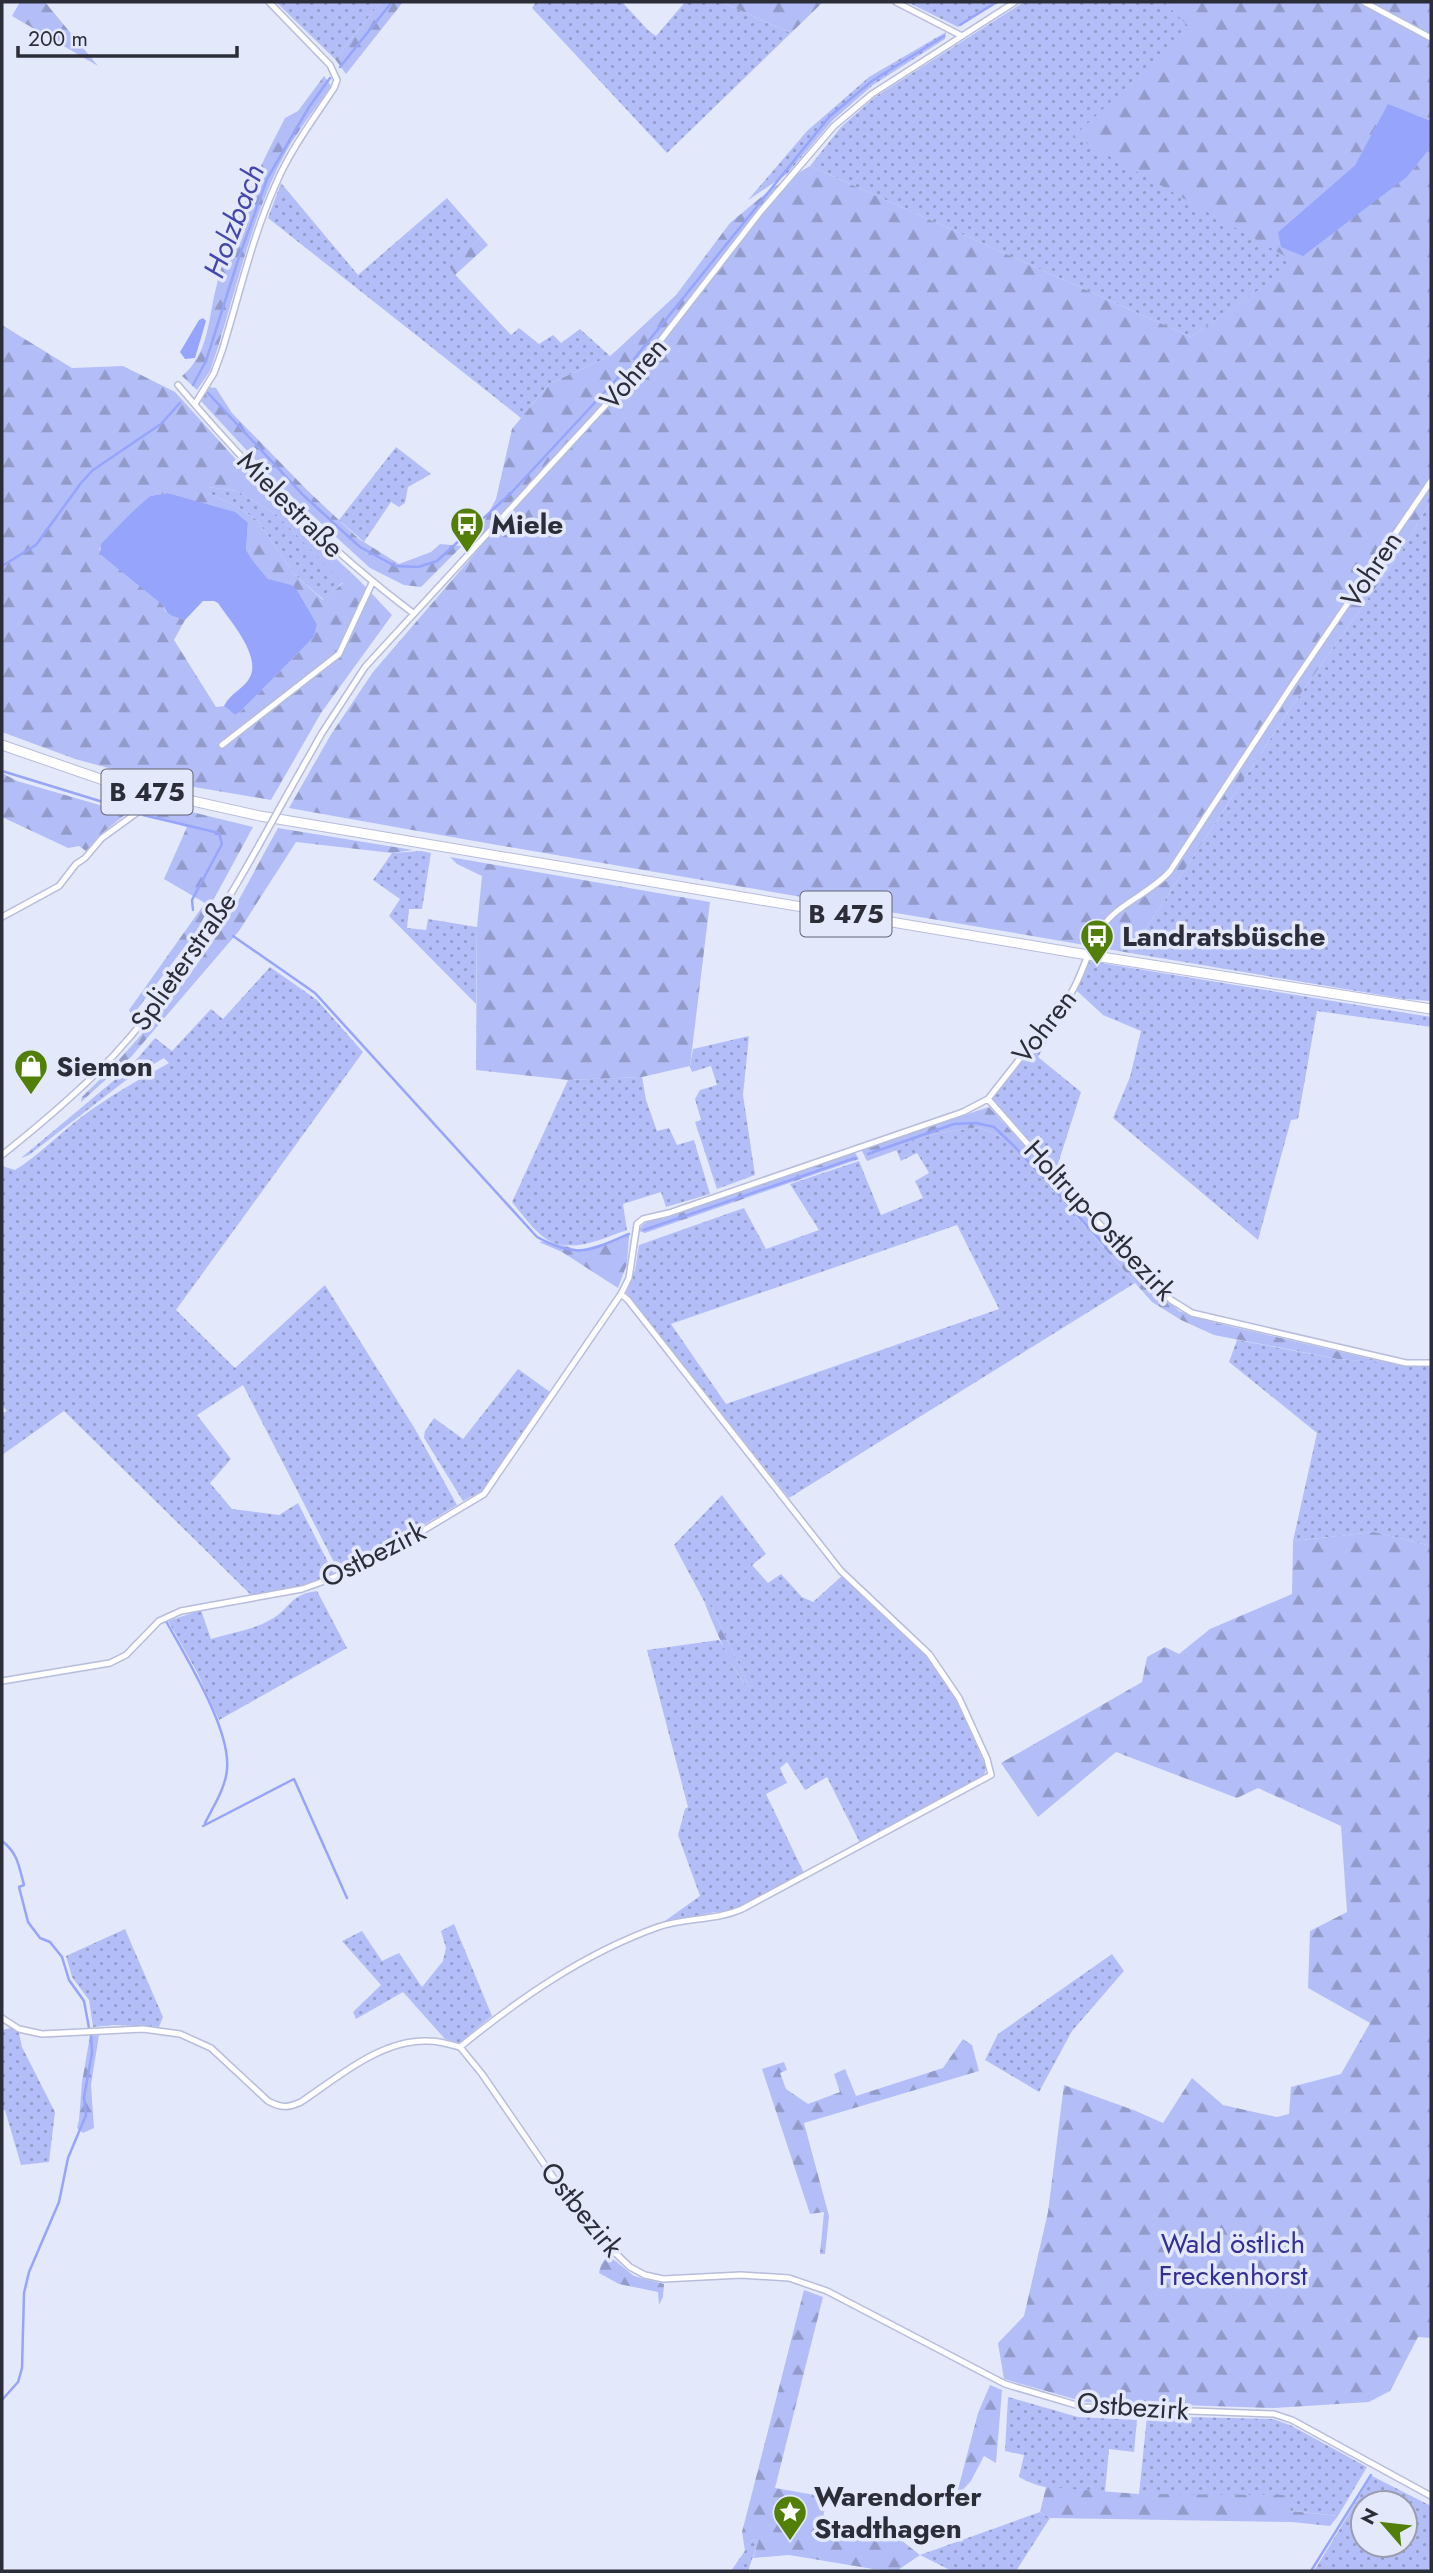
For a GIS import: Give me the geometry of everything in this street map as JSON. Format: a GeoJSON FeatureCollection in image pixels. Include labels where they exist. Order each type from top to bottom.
{"type":"FeatureCollection","features":[{"type":"Feature","properties":{"kind":"main road","name":"B 475"},"geometry":{"type":"LineString","coordinates":[[2,745],[71,771],[150,793],[273,818],[1090,955],[1431,1009]]}},
{"type":"Feature","properties":{"kind":"street"},"geometry":{"type":"LineString","coordinates":[[195,404],[214,373],[222,351],[275,184],[295,146],[337,80],[330,65],[269,2]]}},
{"type":"Feature","properties":{"kind":"street"},"geometry":{"type":"LineString","coordinates":[[896,2],[962,36]]}},
{"type":"Feature","properties":{"kind":"street","name":"Vohren"},"geometry":{"type":"LineString","coordinates":[[322,733],[365,667],[636,372],[761,211],[834,126],[872,94],[1015,2]]}},
{"type":"Feature","properties":{"kind":"street"},"geometry":{"type":"LineString","coordinates":[[1364,2],[1431,38]]}},
{"type":"Feature","properties":{"kind":"street","name":"Mielestraße"},"geometry":{"type":"LineString","coordinates":[[178,385],[266,482],[372,583],[413,613]]}},
{"type":"Feature","properties":{"kind":"street","name":"Vohren"},"geometry":{"type":"LineString","coordinates":[[632,1264],[634,1236],[637,1224],[643,1219],[669,1213],[963,1112],[988,1099],[1070,995],[1103,924],[1159,884],[1170,871],[1431,481]]}},
{"type":"Feature","properties":{"kind":"street"},"geometry":{"type":"LineString","coordinates":[[222,746],[339,654],[372,583]]}},
{"type":"Feature","properties":{"kind":"street","name":"Splieterstraße"},"geometry":{"type":"LineString","coordinates":[[2,1155],[72,1096],[113,1056],[172,985],[211,929],[322,733]]}},
{"type":"Feature","properties":{"kind":"street"},"geometry":{"type":"LineString","coordinates":[[2,917],[59,886],[102,838],[142,809],[150,793]]}},
{"type":"Feature","properties":{"kind":"street","name":"Holtrup-Ostbezirk"},"geometry":{"type":"LineString","coordinates":[[988,1099],[1077,1200],[1171,1300],[1192,1312],[1406,1363],[1431,1363]]}},
{"type":"Feature","properties":{"kind":"street","name":"Ostbezirk"},"geometry":{"type":"LineString","coordinates":[[2,1681],[110,1663],[126,1655],[159,1621],[181,1611],[302,1589],[327,1580],[374,1560],[484,1494],[621,1294],[632,1264]]}},
{"type":"Feature","properties":{"kind":"street"},"geometry":{"type":"LineString","coordinates":[[2,2018],[19,2029],[42,2034],[143,2029],[180,2034],[211,2048],[268,2101],[279,2108],[290,2107],[372,2056],[394,2047],[426,2041],[460,2047],[531,1991],[596,1955],[662,1926],[691,1919],[723,1917],[742,1909],[991,1776],[987,1759],[959,1698],[929,1654],[841,1571],[621,1294]]}},
{"type":"Feature","properties":{"kind":"street","name":"Ostbezirk"},"geometry":{"type":"LineString","coordinates":[[460,2047],[482,2074],[562,2190],[620,2258],[645,2275],[663,2279],[759,2276],[805,2282],[1005,2384],[1083,2407],[1274,2414],[1292,2420],[1431,2496]]}},
{"type":"Feature","properties":{"kind":"green space"},"geometry":{"type":"Polygon","coordinates":[[[20,2],[45,2],[98,66],[12,16],[20,2]]]}},
{"type":"Feature","properties":{"kind":"green space"},"geometry":{"type":"Polygon","coordinates":[[[276,2],[381,2],[335,59],[276,2]]]}},
{"type":"Feature","properties":{"kind":"green space"},"geometry":{"type":"Polygon","coordinates":[[[381,2],[403,2],[346,74],[335,59],[381,2]]]}},
{"type":"Feature","properties":{"kind":"green space"},"geometry":{"type":"Polygon","coordinates":[[[536,2],[622,2],[656,36],[685,2],[721,2],[791,33],[667,153],[532,8],[536,2]]]}},
{"type":"Feature","properties":{"kind":"green space"},"geometry":{"type":"Polygon","coordinates":[[[721,2],[823,2],[791,33],[721,2]]]}},
{"type":"Feature","properties":{"kind":"green space"},"geometry":{"type":"Polygon","coordinates":[[[907,2],[1000,2],[958,27],[907,2]]]}},
{"type":"Feature","properties":{"kind":"green space"},"geometry":{"type":"Polygon","coordinates":[[[1024,2],[1164,2],[1191,28],[1075,136],[1298,263],[1191,337],[810,166],[841,127],[875,97],[1024,2]]]}},
{"type":"Feature","properties":{"kind":"green space"},"geometry":{"type":"Polygon","coordinates":[[[1164,2],[1431,2],[1431,121],[1388,105],[1355,165],[1278,232],[1408,176],[1431,147],[1431,500],[1405,546],[1294,703],[1130,953],[289,808],[330,736],[373,672],[483,544],[476,537],[496,499],[512,429],[549,384],[610,356],[676,295],[730,223],[771,189],[810,166],[1191,337],[1297,263],[1074,136],[1190,28],[1164,2]]]}},
{"type":"Feature","properties":{"kind":"green space"},"geometry":{"type":"Polygon","coordinates":[[[946,32],[945,39],[873,85],[833,120],[787,174],[748,200],[807,131],[869,77],[946,32]]]}},
{"type":"Feature","properties":{"kind":"green space"},"geometry":{"type":"Polygon","coordinates":[[[324,76],[331,86],[291,143],[278,167],[248,244],[210,371],[197,390],[182,376],[203,347],[220,271],[248,195],[285,118],[298,111],[324,76]]]}},
{"type":"Feature","properties":{"kind":"green space"},"geometry":{"type":"Polygon","coordinates":[[[281,183],[358,275],[447,198],[481,237],[449,268],[511,335],[519,328],[539,344],[553,335],[561,343],[580,329],[610,356],[549,384],[521,418],[268,218],[281,183]]]}},
{"type":"Feature","properties":{"kind":"green space"},"geometry":{"type":"Polygon","coordinates":[[[481,237],[488,245],[455,275],[449,267],[481,237]]]}},
{"type":"Feature","properties":{"kind":"green space"},"geometry":{"type":"Polygon","coordinates":[[[2,325],[72,368],[123,366],[175,392],[271,498],[359,580],[392,615],[321,713],[271,800],[153,780],[75,759],[2,732],[2,325]],[[208,487],[208,493],[236,506],[257,520],[294,574],[323,600],[343,583],[277,515],[237,491],[208,487]],[[167,493],[150,496],[99,549],[164,606],[165,611],[185,620],[174,640],[216,707],[224,706],[235,715],[314,637],[317,624],[297,590],[268,579],[254,562],[246,550],[248,523],[167,493]]]}},
{"type":"Feature","properties":{"kind":"green space"},"geometry":{"type":"Polygon","coordinates":[[[208,387],[216,388],[232,413],[359,539],[399,564],[431,552],[440,544],[462,546],[421,587],[404,585],[370,568],[276,482],[200,400],[208,387]]]}},
{"type":"Feature","properties":{"kind":"green space"},"geometry":{"type":"Polygon","coordinates":[[[396,447],[431,474],[408,487],[405,503],[399,507],[391,502],[364,542],[339,520],[396,447]]]}},
{"type":"Feature","properties":{"kind":"green space"},"geometry":{"type":"Polygon","coordinates":[[[208,487],[237,491],[277,515],[343,582],[324,600],[294,574],[257,520],[236,506],[208,493],[208,487]]]}},
{"type":"Feature","properties":{"kind":"green space"},"geometry":{"type":"Polygon","coordinates":[[[1431,500],[1431,1001],[1405,999],[1130,953],[1294,703],[1405,546],[1431,500]]]}},
{"type":"Feature","properties":{"kind":"green space"},"geometry":{"type":"Polygon","coordinates":[[[2,773],[17,781],[127,813],[100,835],[86,851],[79,846],[68,848],[2,817],[2,773]]]}},
{"type":"Feature","properties":{"kind":"green space"},"geometry":{"type":"Polygon","coordinates":[[[155,803],[253,827],[196,932],[132,1016],[129,1010],[205,903],[164,879],[187,827],[143,813],[155,803]]]}},
{"type":"Feature","properties":{"kind":"green space"},"geometry":{"type":"Polygon","coordinates":[[[278,828],[413,850],[392,853],[296,842],[239,931],[131,1057],[81,1102],[82,1097],[138,1039],[204,954],[242,894],[278,828]]]}},
{"type":"Feature","properties":{"kind":"green space"},"geometry":{"type":"Polygon","coordinates":[[[392,853],[431,853],[422,909],[409,909],[407,928],[426,930],[428,919],[477,927],[476,1004],[389,916],[400,899],[373,880],[392,853]]]}},
{"type":"Feature","properties":{"kind":"green space"},"geometry":{"type":"Polygon","coordinates":[[[450,857],[710,902],[690,1066],[642,1077],[568,1080],[476,1070],[477,927],[482,876],[457,864],[450,857]]]}},
{"type":"Feature","properties":{"kind":"green space"},"geometry":{"type":"Polygon","coordinates":[[[1089,961],[1431,1017],[1431,1027],[1317,1011],[1298,1119],[1291,1120],[1258,1240],[1113,1118],[1130,1077],[1141,1031],[1103,1015],[1076,990],[1089,961]]]}},
{"type":"Feature","properties":{"kind":"green space"},"geometry":{"type":"Polygon","coordinates":[[[270,967],[317,1000],[363,1052],[176,1310],[235,1368],[325,1285],[415,1429],[457,1505],[370,1557],[338,1570],[243,1385],[197,1415],[231,1459],[210,1483],[232,1509],[279,1515],[298,1503],[334,1574],[302,1587],[251,1595],[64,1411],[2,1455],[2,1413],[7,1411],[2,1405],[2,1166],[15,1170],[91,1110],[169,1063],[164,1058],[125,1081],[29,1155],[21,1158],[130,1067],[155,1038],[172,1051],[211,1009],[223,1019],[270,967]]]}},
{"type":"Feature","properties":{"kind":"green space"},"geometry":{"type":"Polygon","coordinates":[[[1047,1028],[1052,1033],[1038,1057],[1081,1092],[1056,1170],[991,1098],[1047,1028]]]}},
{"type":"Feature","properties":{"kind":"green space"},"geometry":{"type":"Polygon","coordinates":[[[749,1036],[743,1095],[755,1175],[717,1189],[695,1122],[701,1120],[695,1099],[700,1090],[717,1085],[711,1066],[692,1072],[690,1066],[693,1049],[749,1036]]]}},
{"type":"Feature","properties":{"kind":"green space"},"geometry":{"type":"Polygon","coordinates":[[[642,1077],[646,1100],[657,1131],[669,1128],[677,1145],[694,1140],[710,1194],[666,1207],[661,1192],[623,1204],[627,1230],[587,1244],[556,1244],[546,1239],[512,1202],[568,1080],[642,1077]]]}},
{"type":"Feature","properties":{"kind":"green space"},"geometry":{"type":"Polygon","coordinates":[[[989,1107],[1155,1289],[1179,1311],[1216,1323],[1393,1364],[1338,1359],[1214,1335],[1181,1320],[1152,1302],[1007,1139],[978,1127],[935,1134],[896,1147],[897,1150],[867,1161],[861,1149],[989,1107]]]}},
{"type":"Feature","properties":{"kind":"green space"},"geometry":{"type":"Polygon","coordinates":[[[978,1127],[1007,1139],[1135,1283],[789,1498],[626,1293],[635,1270],[639,1245],[744,1208],[766,1249],[819,1230],[790,1184],[859,1161],[881,1215],[923,1198],[915,1181],[929,1173],[917,1153],[901,1161],[895,1147],[935,1134],[978,1127]],[[957,1225],[671,1324],[726,1404],[999,1309],[957,1225]]]}},
{"type":"Feature","properties":{"kind":"green space"},"geometry":{"type":"Polygon","coordinates":[[[854,1151],[859,1159],[645,1233],[639,1231],[650,1221],[666,1218],[854,1151]]]}},
{"type":"Feature","properties":{"kind":"green space"},"geometry":{"type":"Polygon","coordinates":[[[629,1236],[627,1264],[618,1288],[562,1252],[539,1242],[546,1241],[580,1250],[629,1236]]]}},
{"type":"Feature","properties":{"kind":"green space"},"geometry":{"type":"Polygon","coordinates":[[[1237,1340],[1338,1359],[1431,1366],[1431,1546],[1374,1532],[1293,1541],[1317,1433],[1229,1362],[1237,1340]]]}},
{"type":"Feature","properties":{"kind":"green space"},"geometry":{"type":"Polygon","coordinates":[[[518,1369],[550,1392],[482,1491],[463,1501],[424,1438],[425,1431],[434,1418],[463,1439],[518,1369]]]}},
{"type":"Feature","properties":{"kind":"green space"},"geometry":{"type":"Polygon","coordinates":[[[722,1495],[766,1554],[752,1565],[768,1583],[781,1574],[802,1597],[813,1602],[843,1575],[928,1655],[952,1690],[986,1767],[984,1776],[860,1843],[827,1777],[805,1790],[787,1762],[780,1768],[787,1783],[766,1794],[804,1873],[725,1914],[715,1912],[662,1923],[700,1896],[678,1835],[685,1809],[688,1807],[647,1650],[719,1640],[741,1679],[750,1688],[712,1608],[704,1601],[674,1545],[722,1495]]]}},
{"type":"Feature","properties":{"kind":"green space","name":"Wald östlich Freckenhorst"},"geometry":{"type":"Polygon","coordinates":[[[1374,1532],[1431,1546],[1431,2338],[1418,2337],[1390,2391],[1369,2402],[1274,2408],[1085,2402],[1004,2379],[998,2343],[1024,2316],[1048,2212],[1064,2085],[1163,2123],[1192,2078],[1223,2105],[1277,2117],[1289,2114],[1291,2087],[1341,2074],[1370,2023],[1308,1988],[1310,1931],[1347,1912],[1341,1826],[1258,1788],[1237,1798],[1116,1752],[1038,1817],[1001,1763],[1142,1682],[1147,1657],[1165,1647],[1179,1654],[1210,1629],[1292,1594],[1293,1541],[1374,1532]]]}},
{"type":"Feature","properties":{"kind":"green space"},"geometry":{"type":"Polygon","coordinates":[[[317,1591],[347,1648],[219,1720],[197,1672],[168,1621],[201,1610],[211,1639],[263,1623],[277,1616],[301,1595],[317,1591]]]}},
{"type":"Feature","properties":{"kind":"green space"},"geometry":{"type":"Polygon","coordinates":[[[704,1601],[712,1608],[751,1690],[731,1662],[704,1601]]]}},
{"type":"Feature","properties":{"kind":"green space"},"geometry":{"type":"Polygon","coordinates":[[[454,1924],[492,2016],[459,2043],[445,2039],[403,1992],[356,2019],[353,2012],[381,1985],[342,1941],[362,1931],[382,1961],[399,1953],[422,1987],[443,1961],[446,1948],[441,1931],[454,1924]]]}},
{"type":"Feature","properties":{"kind":"green space"},"geometry":{"type":"Polygon","coordinates":[[[125,1929],[163,2017],[159,2027],[93,2027],[89,2000],[72,1977],[66,1956],[125,1929]]]}},
{"type":"Feature","properties":{"kind":"green space"},"geometry":{"type":"Polygon","coordinates":[[[1112,1954],[1124,1971],[1072,2031],[1039,2092],[985,2060],[998,2034],[1112,1954]]]}},
{"type":"Feature","properties":{"kind":"green space"},"geometry":{"type":"Polygon","coordinates":[[[11,2028],[19,2033],[22,2047],[55,2112],[49,2162],[21,2165],[5,2110],[2,2110],[2,2030],[11,2028]]]}},
{"type":"Feature","properties":{"kind":"green space"},"geometry":{"type":"Polygon","coordinates":[[[99,2035],[91,2085],[94,2128],[83,2133],[77,2128],[82,2082],[90,2036],[99,2035]]]}},
{"type":"Feature","properties":{"kind":"green space"},"geometry":{"type":"Polygon","coordinates":[[[963,2039],[972,2045],[979,2071],[804,2123],[829,2216],[825,2254],[820,2254],[824,2212],[810,2214],[762,2069],[784,2062],[787,2070],[780,2073],[786,2089],[808,2104],[840,2092],[834,2074],[845,2069],[856,2096],[943,2068],[963,2039]]]}},
{"type":"Feature","properties":{"kind":"green space"},"geometry":{"type":"Polygon","coordinates":[[[608,2255],[634,2276],[664,2284],[659,2305],[658,2292],[619,2284],[599,2273],[608,2255]]]}},
{"type":"Feature","properties":{"kind":"green space"},"geometry":{"type":"Polygon","coordinates":[[[804,2290],[823,2297],[775,2488],[826,2497],[822,2527],[901,2540],[920,2555],[898,2570],[873,2569],[789,2555],[753,2558],[758,2542],[753,2539],[745,2551],[742,2532],[804,2290]]]}},
{"type":"Feature","properties":{"kind":"green space"},"geometry":{"type":"Polygon","coordinates":[[[990,2385],[1002,2390],[996,2463],[984,2456],[971,2481],[956,2497],[978,2413],[990,2385]]]}},
{"type":"Feature","properties":{"kind":"green space"},"geometry":{"type":"Polygon","coordinates":[[[1008,2397],[1078,2417],[1137,2420],[1134,2452],[1109,2449],[1105,2492],[1061,2489],[1028,2482],[1019,2477],[1024,2455],[1005,2451],[1008,2397]]]}},
{"type":"Feature","properties":{"kind":"green space"},"geometry":{"type":"Polygon","coordinates":[[[1147,2416],[1273,2419],[1290,2425],[1367,2467],[1354,2489],[1349,2489],[1349,2497],[1338,2516],[1139,2494],[1147,2416]]]}},
{"type":"Feature","properties":{"kind":"green space"},"geometry":{"type":"Polygon","coordinates":[[[1372,2476],[1398,2489],[1364,2489],[1372,2476]]]}},
{"type":"Feature","properties":{"kind":"green space"},"geometry":{"type":"Polygon","coordinates":[[[1046,2487],[1139,2494],[1285,2495],[1291,2511],[1338,2516],[1330,2526],[1292,2522],[1050,2518],[1040,2512],[1046,2487]]]}},
{"type":"Feature","properties":{"kind":"green space"},"geometry":{"type":"Polygon","coordinates":[[[1419,2500],[1431,2506],[1431,2571],[1314,2571],[1349,2514],[1349,2559],[1419,2559],[1419,2500]]]}},
{"type":"Feature","properties":{"kind":"green space"},"geometry":{"type":"Polygon","coordinates":[[[1040,2512],[1050,2518],[1016,2571],[952,2571],[920,2555],[1040,2512]]]}},
{"type":"Feature","properties":{"kind":"green space"},"geometry":{"type":"Polygon","coordinates":[[[753,2539],[758,2542],[748,2571],[731,2571],[753,2539]]]}},
{"type":"Feature","properties":{"kind":"shaded area"},"geometry":{"type":"Polygon","coordinates":[[[1388,104],[1431,121],[1431,147],[1408,176],[1303,256],[1281,247],[1278,232],[1355,165],[1388,104]]]}},
{"type":"Feature","properties":{"kind":"shaded area"},"geometry":{"type":"Polygon","coordinates":[[[203,318],[206,321],[195,358],[185,359],[180,352],[199,320],[203,318]]]}},
{"type":"Feature","properties":{"kind":"shaded area"},"geometry":{"type":"Polygon","coordinates":[[[167,493],[235,512],[248,523],[246,550],[254,562],[268,579],[291,585],[297,590],[317,624],[314,637],[235,715],[224,706],[250,677],[251,659],[243,638],[218,603],[203,601],[185,620],[172,616],[164,606],[100,554],[101,544],[135,509],[150,496],[167,493]]]}},
{"type":"Feature","properties":{"kind":"waterway","name":"Holzbach"},"geometry":{"type":"LineString","coordinates":[[340,67],[392,2]]}},
{"type":"Feature","properties":{"kind":"waterway"},"geometry":{"type":"LineString","coordinates":[[960,25],[996,2]]}},
{"type":"Feature","properties":{"kind":"waterway"},"geometry":{"type":"LineString","coordinates":[[634,359],[829,117],[872,81],[944,36]]}},
{"type":"Feature","properties":{"kind":"waterway","name":"Holzbach"},"geometry":{"type":"LineString","coordinates":[[193,385],[206,361],[267,179],[309,107],[330,78]]}},
{"type":"Feature","properties":{"kind":"waterway"},"geometry":{"type":"LineString","coordinates":[[208,393],[303,495],[360,547],[395,566],[418,567],[437,561],[512,492],[624,371]]}},
{"type":"Feature","properties":{"kind":"waterway","name":"Holzbach"},"geometry":{"type":"LineString","coordinates":[[2,566],[36,545],[93,470],[161,424],[180,403]]}},
{"type":"Feature","properties":{"kind":"waterway"},"geometry":{"type":"LineString","coordinates":[[2,771],[129,810]]}},
{"type":"Feature","properties":{"kind":"waterway"},"geometry":{"type":"LineString","coordinates":[[143,815],[219,833],[222,844],[192,900],[193,910]]}},
{"type":"Feature","properties":{"kind":"waterway"},"geometry":{"type":"LineString","coordinates":[[233,936],[315,993],[537,1237],[563,1248],[583,1250],[604,1245],[629,1234]]}},
{"type":"Feature","properties":{"kind":"waterway"},"geometry":{"type":"LineString","coordinates":[[868,1154],[954,1124],[976,1123],[994,1127],[1112,1253]]}},
{"type":"Feature","properties":{"kind":"waterway"},"geometry":{"type":"LineString","coordinates":[[644,1230],[855,1158]]}},
{"type":"Feature","properties":{"kind":"waterway"},"geometry":{"type":"LineString","coordinates":[[166,1621],[205,1693],[222,1734],[226,1753],[224,1783],[205,1823]]}},
{"type":"Feature","properties":{"kind":"waterway"},"geometry":{"type":"LineString","coordinates":[[203,1826],[294,1779],[347,1898]]}},
{"type":"Feature","properties":{"kind":"waterway"},"geometry":{"type":"LineString","coordinates":[[2,1841],[15,1855],[19,1866],[24,1885],[19,1887],[28,1922],[40,1938],[50,1942],[62,1957],[69,1980],[84,2001],[89,2028]]}},
{"type":"Feature","properties":{"kind":"waterway"},"geometry":{"type":"LineString","coordinates":[[2,2400],[18,2382],[22,2368],[24,2293],[29,2272],[59,2202],[68,2158],[86,2115],[84,2097],[92,2053],[91,2035]]}},
{"type":"Feature","properties":{"kind":"waterway"},"geometry":{"type":"LineString","coordinates":[[1311,2571],[1371,2475]]}},
{"type":"Feature","properties":{"kind":"place","name":"Miele"},"geometry":{"type":"Point","coordinates":[467,554]}},
{"type":"Feature","properties":{"kind":"place","name":"Landratsbüsche"},"geometry":{"type":"Point","coordinates":[1097,966]}},
{"type":"Feature","properties":{"kind":"place","name":"Siemon"},"geometry":{"type":"Point","coordinates":[31,1096]}},
{"type":"Feature","properties":{"kind":"place","name":"Warendorfer Stadthagen"},"geometry":{"type":"Point","coordinates":[790,2542]}}]}
